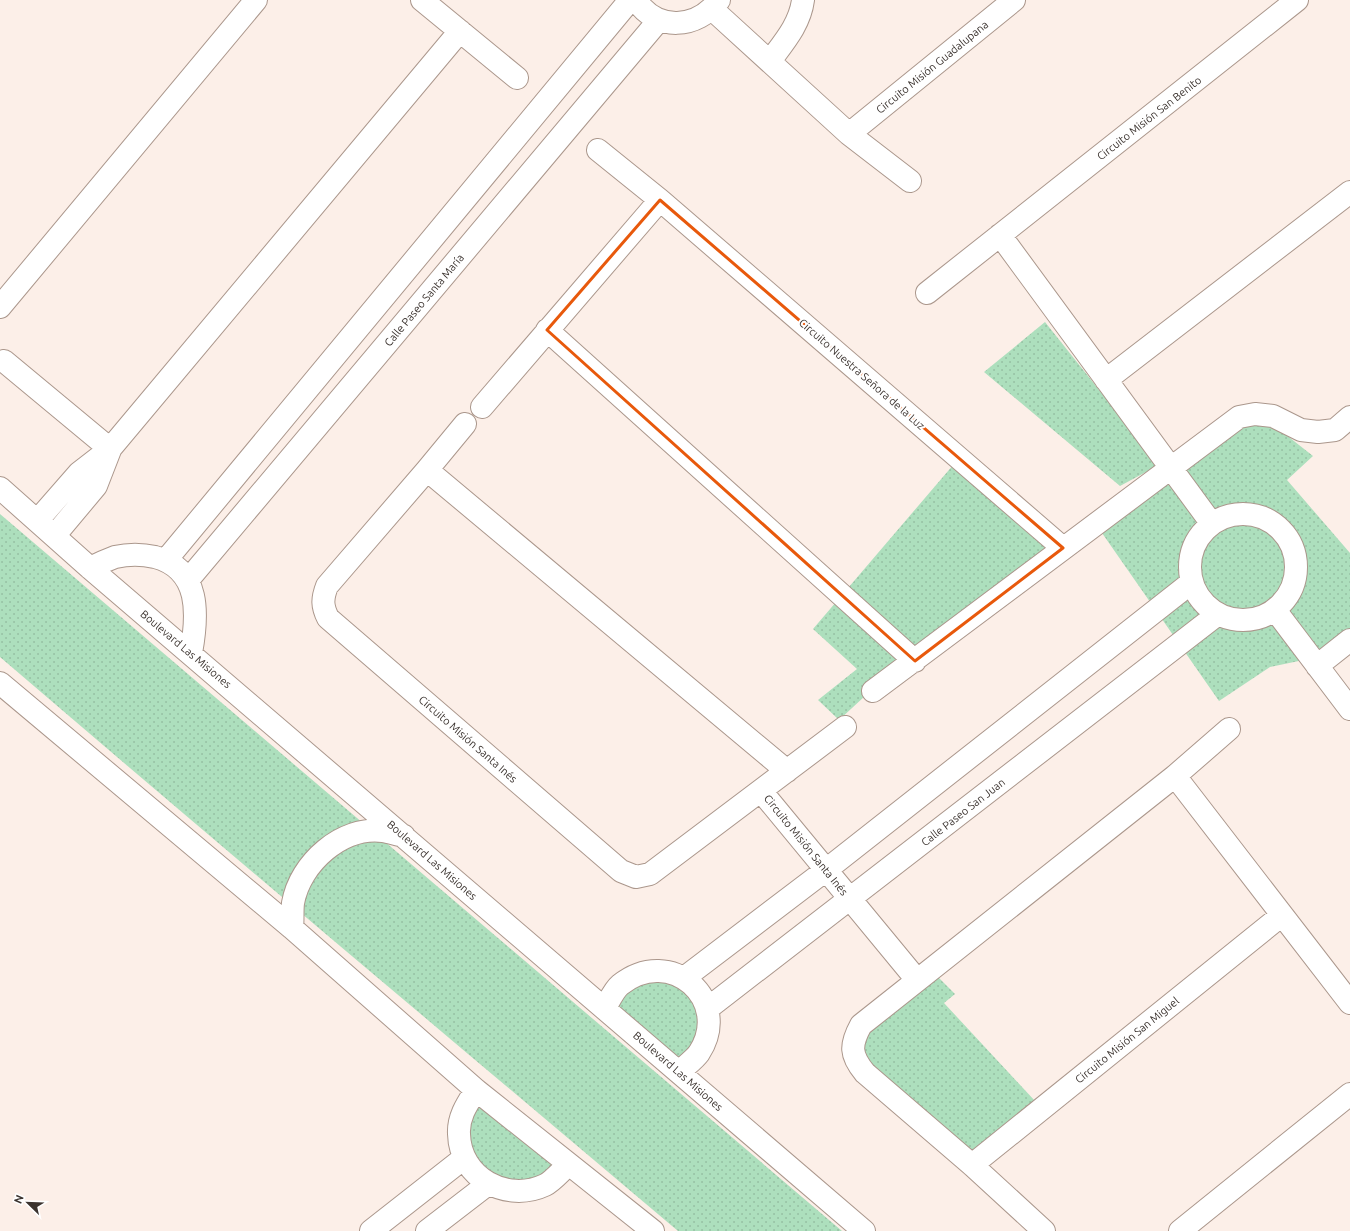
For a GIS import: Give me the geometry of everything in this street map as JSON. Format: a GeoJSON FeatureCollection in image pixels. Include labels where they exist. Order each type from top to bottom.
{"type":"FeatureCollection","features":[{"type":"Feature","properties":{"kind":"street"},"geometry":{"type":"LineString","coordinates":[[0,307],[256,0]]}},
{"type":"Feature","properties":{"kind":"street"},"geometry":{"type":"LineString","coordinates":[[422,0],[517,78]]}},
{"type":"Feature","properties":{"kind":"street"},"geometry":{"type":"LineString","coordinates":[[166,560],[630,0]]}},
{"type":"Feature","properties":{"kind":"street"},"geometry":{"type":"LineString","coordinates":[[636,0],[649,14],[659,20],[673,23],[688,22],[701,18],[716,5],[770,61],[849,134],[910,181]]}},
{"type":"Feature","properties":{"kind":"street"},"geometry":{"type":"LineString","coordinates":[[770,61],[793,30],[802,11],[803,0]]}},
{"type":"Feature","properties":{"kind":"street","name":"Circuito Misión Guadalupana"},"geometry":{"type":"LineString","coordinates":[[849,134],[1014,0]]}},
{"type":"Feature","properties":{"kind":"street","name":"Circuito Misión San Benito"},"geometry":{"type":"LineString","coordinates":[[927,293],[1297,0]]}},
{"type":"Feature","properties":{"kind":"street","name":"Calle Paseo Santa María"},"geometry":{"type":"LineString","coordinates":[[188,580],[659,20]]}},
{"type":"Feature","properties":{"kind":"street"},"geometry":{"type":"LineString","coordinates":[[38,521],[79,474],[110,449],[460,31]]}},
{"type":"Feature","properties":{"kind":"street"},"geometry":{"type":"LineString","coordinates":[[539,110],[567,130]]}},
{"type":"Feature","properties":{"kind":"street","name":"Circuito Nuestra Señora de la Luz"},"geometry":{"type":"LineString","coordinates":[[598,150],[660,200],[1063,548]]}},
{"type":"Feature","properties":{"kind":"street"},"geometry":{"type":"LineString","coordinates":[[1106,380],[1350,192]]}},
{"type":"Feature","properties":{"kind":"street"},"geometry":{"type":"LineString","coordinates":[[482,407],[660,200]]}},
{"type":"Feature","properties":{"kind":"street"},"geometry":{"type":"LineString","coordinates":[[1000,235],[1212,524]]}},
{"type":"Feature","properties":{"kind":"street"},"geometry":{"type":"LineString","coordinates":[[547,330],[915,660]]}},
{"type":"Feature","properties":{"kind":"street"},"geometry":{"type":"LineString","coordinates":[[4,361],[110,449]]}},
{"type":"Feature","properties":{"kind":"street"},"geometry":{"type":"LineString","coordinates":[[873,691],[1239,417],[1255,414],[1273,416],[1301,430],[1318,432],[1334,430],[1350,417]]}},
{"type":"Feature","properties":{"kind":"street","name":"Circuito Misión Santa Inés"},"geometry":{"type":"LineString","coordinates":[[465,424],[327,586],[322,602],[323,609],[328,618],[628,875],[643,877],[650,874],[845,727]]}},
{"type":"Feature","properties":{"kind":"street"},"geometry":{"type":"LineString","coordinates":[[55,535],[96,486],[110,449]]}},
{"type":"Feature","properties":{"kind":"street"},"geometry":{"type":"LineString","coordinates":[[427,470],[787,771]]}},
{"type":"Feature","properties":{"kind":"street","name":"Boulevard Las Misiones"},"geometry":{"type":"LineString","coordinates":[[0,488],[55,535],[90,568],[864,1231]]}},
{"type":"Feature","properties":{"kind":"street"},"geometry":{"type":"LineString","coordinates":[[1243,514],[1254,516],[1274,524],[1286,535],[1293,550],[1296,567],[1294,583],[1286,598],[1275,610],[1262,617],[1247,620],[1232,619],[1218,614],[1206,606],[1198,595],[1192,582],[1190,566],[1193,550],[1201,535],[1212,524],[1227,517],[1243,514]]}},
{"type":"Feature","properties":{"kind":"street"},"geometry":{"type":"LineString","coordinates":[[90,568],[116,557],[143,554],[166,560],[178,569],[188,580],[194,602],[196,628],[191,653]]}},
{"type":"Feature","properties":{"kind":"street"},"geometry":{"type":"LineString","coordinates":[[684,978],[826,870],[1192,582]]}},
{"type":"Feature","properties":{"kind":"street"},"geometry":{"type":"LineString","coordinates":[[1275,610],[1350,709]]}},
{"type":"Feature","properties":{"kind":"street","name":"Calle Paseo San Juan"},"geometry":{"type":"LineString","coordinates":[[707,1009],[851,900],[1218,614]]}},
{"type":"Feature","properties":{"kind":"street"},"geometry":{"type":"LineString","coordinates":[[1317,666],[1350,640]]}},
{"type":"Feature","properties":{"kind":"street"},"geometry":{"type":"LineString","coordinates":[[0,682],[292,928],[476,1090],[653,1231]]}},
{"type":"Feature","properties":{"kind":"street"},"geometry":{"type":"LineString","coordinates":[[1044,1231],[972,1165],[865,1073],[856,1062],[852,1051],[854,1038],[861,1025],[1175,776],[1229,729]]}},
{"type":"Feature","properties":{"kind":"street"},"geometry":{"type":"LineString","coordinates":[[1175,776],[1350,1003]]}},
{"type":"Feature","properties":{"kind":"street","name":"Circuito Misión Santa Inés"},"geometry":{"type":"LineString","coordinates":[[761,791],[851,900]]}},
{"type":"Feature","properties":{"kind":"street"},"geometry":{"type":"LineString","coordinates":[[292,928],[293,903],[301,879],[315,858],[334,843],[358,833],[382,831],[405,837]]}},
{"type":"Feature","properties":{"kind":"street"},"geometry":{"type":"LineString","coordinates":[[851,900],[917,980]]}},
{"type":"Feature","properties":{"kind":"street","name":"Circuito Misión San Miguel"},"geometry":{"type":"LineString","coordinates":[[972,1165],[1282,915]]}},
{"type":"Feature","properties":{"kind":"street"},"geometry":{"type":"LineString","coordinates":[[605,1008],[619,986],[638,973],[662,970],[684,978],[699,992],[707,1009],[708,1032],[699,1053],[679,1072]]}},
{"type":"Feature","properties":{"kind":"street"},"geometry":{"type":"LineString","coordinates":[[476,1090],[463,1110],[459,1134],[464,1158],[474,1173],[488,1184],[517,1192],[546,1185],[568,1164]]}},
{"type":"Feature","properties":{"kind":"street"},"geometry":{"type":"LineString","coordinates":[[1180,1231],[1350,1094]]}},
{"type":"Feature","properties":{"kind":"street"},"geometry":{"type":"LineString","coordinates":[[371,1231],[464,1158]]}},
{"type":"Feature","properties":{"kind":"street"},"geometry":{"type":"LineString","coordinates":[[427,1231],[488,1184]]}},
{"type":"Feature","properties":{"kind":"highlighted area"},"geometry":{"type":"Polygon","coordinates":[[[660,200],[1063,548],[915,661],[547,330],[660,200]]]}},
{"type":"Feature","properties":{"kind":"green space"},"geometry":{"type":"Polygon","coordinates":[[[1045,322],[1159,465],[1120,486],[984,372],[1045,322]]]}},
{"type":"Feature","properties":{"kind":"green space"},"geometry":{"type":"Polygon","coordinates":[[[1271,423],[1313,456],[1287,480],[1350,553],[1350,629],[1318,657],[1270,667],[1219,701],[1102,533],[1240,425],[1271,423]]]}},
{"type":"Feature","properties":{"kind":"green space"},"geometry":{"type":"Polygon","coordinates":[[[954,464],[1051,547],[903,661],[839,720],[818,700],[857,669],[813,629],[954,464]]]}},
{"type":"Feature","properties":{"kind":"green space"},"geometry":{"type":"Polygon","coordinates":[[[0,514],[842,1231],[678,1231],[84,729],[0,657],[0,514]]]}},
{"type":"Feature","properties":{"kind":"green space"},"geometry":{"type":"Polygon","coordinates":[[[936,975],[955,994],[944,1003],[1035,1101],[971,1155],[861,1062],[859,1038],[936,975]]]}},
{"type":"Feature","properties":{"kind":"green space"},"geometry":{"type":"Polygon","coordinates":[[[637,979],[677,980],[697,995],[697,1050],[681,1063],[611,1005],[637,979]]]}},
{"type":"Feature","properties":{"kind":"green space"},"geometry":{"type":"Polygon","coordinates":[[[479,1101],[559,1167],[522,1183],[493,1182],[466,1150],[471,1111],[479,1101]]]}}]}
